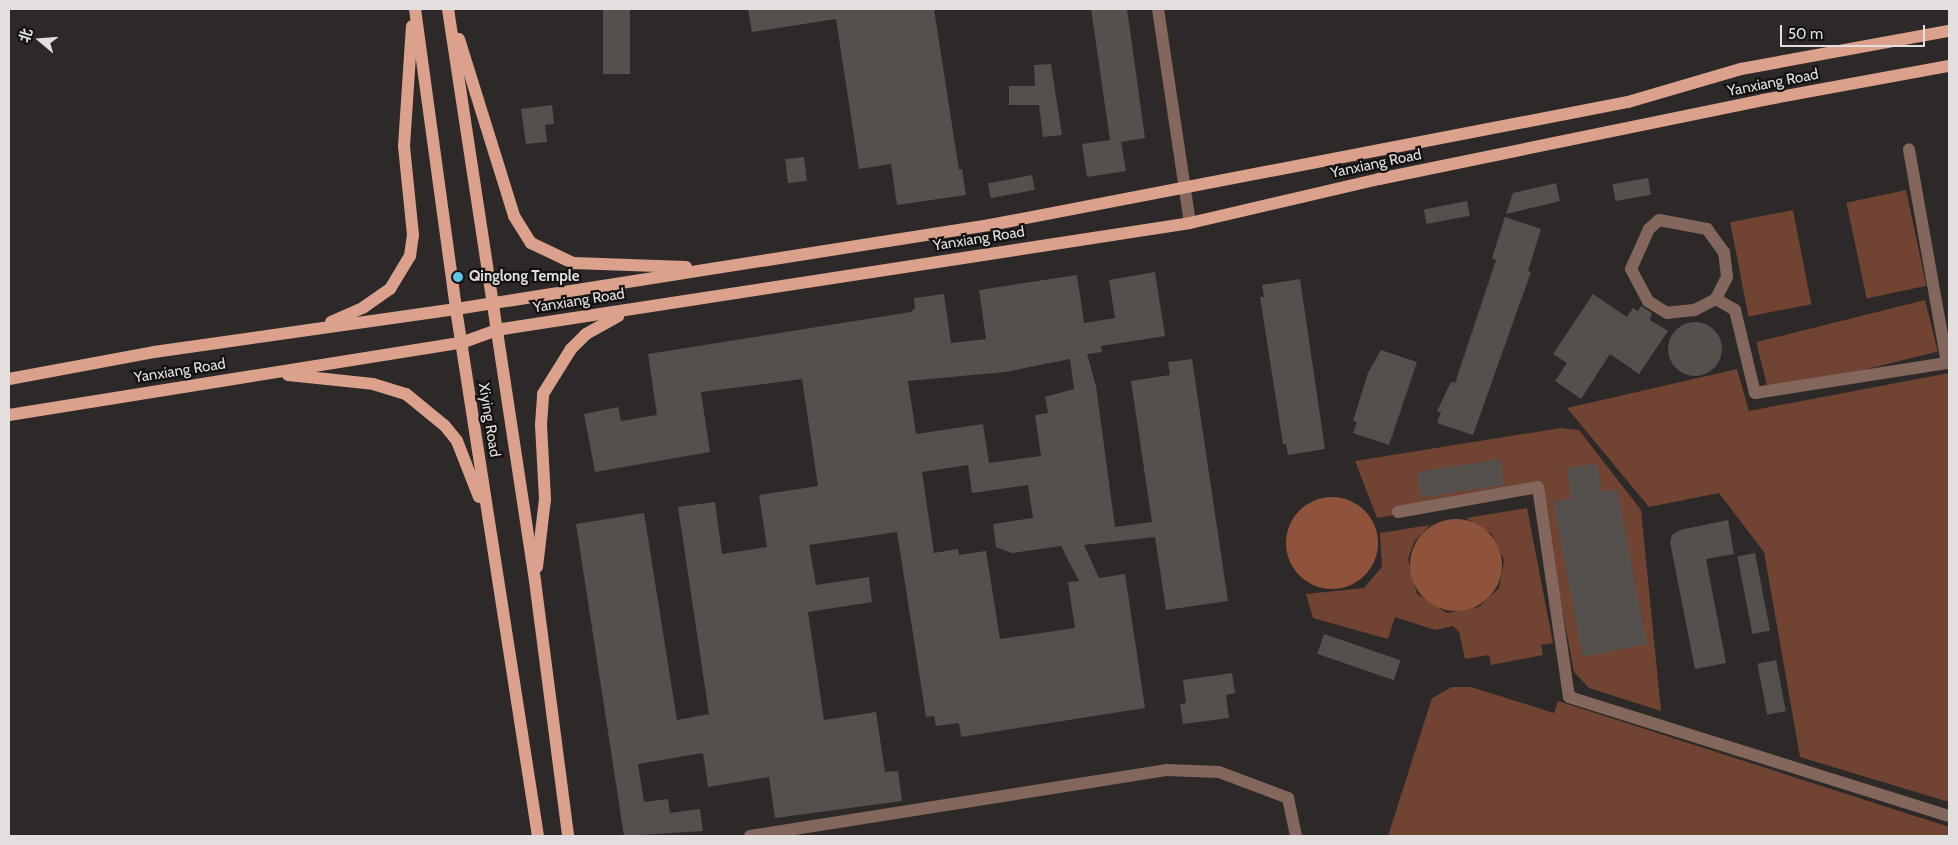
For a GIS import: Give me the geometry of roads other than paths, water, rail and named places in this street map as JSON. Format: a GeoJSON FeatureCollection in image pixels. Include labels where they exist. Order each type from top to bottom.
{"type":"FeatureCollection","features":[{"type":"Feature","properties":{"kind":"main road","name":"Xiying Road"},"geometry":{"type":"LineString","coordinates":[[414,9],[461,343],[538,836]]}},
{"type":"Feature","properties":{"kind":"main road"},"geometry":{"type":"LineString","coordinates":[[310,330],[346,316],[381,295],[398,279],[410,256],[413,235],[404,146],[414,9]]}},
{"type":"Feature","properties":{"kind":"main road","name":"Xiying Road"},"geometry":{"type":"LineString","coordinates":[[449,9],[491,302],[535,581],[568,836]]}},
{"type":"Feature","properties":{"kind":"main road"},"geometry":{"type":"LineString","coordinates":[[449,9],[514,216],[531,244],[557,258],[587,265],[726,267]]}},
{"type":"Feature","properties":{"kind":"main road","name":"Yanxiang Road"},"geometry":{"type":"LineString","coordinates":[[9,379],[154,352],[456,309],[491,302],[726,267],[1185,189],[1628,102],[1741,70],[1949,31]]}},
{"type":"Feature","properties":{"kind":"main road","name":"Yanxiang Road"},"geometry":{"type":"LineString","coordinates":[[9,415],[461,343],[496,330],[1190,223],[1379,179],[1763,100],[1949,66]]}},
{"type":"Feature","properties":{"kind":"main road"},"geometry":{"type":"LineString","coordinates":[[535,581],[545,499],[541,424],[544,394],[560,364],[586,334],[635,308]]}},
{"type":"Feature","properties":{"kind":"main road"},"geometry":{"type":"LineString","coordinates":[[270,373],[373,384],[415,400],[446,426],[457,441],[490,532]]}},
{"type":"Feature","properties":{"kind":"street"},"geometry":{"type":"LineString","coordinates":[[1158,9],[1190,223]]}},
{"type":"Feature","properties":{"kind":"street"},"geometry":{"type":"LineString","coordinates":[[1716,300],[1735,310],[1756,393],[1948,363],[1909,149]]}},
{"type":"Feature","properties":{"kind":"street"},"geometry":{"type":"LineString","coordinates":[[1659,220],[1707,230],[1724,252],[1727,277],[1716,300],[1694,310],[1667,313],[1648,301],[1632,269],[1649,229],[1659,220]]}},
{"type":"Feature","properties":{"kind":"street"},"geometry":{"type":"LineString","coordinates":[[1398,512],[1538,487],[1569,697],[1949,816]]}},
{"type":"Feature","properties":{"kind":"street"},"geometry":{"type":"LineString","coordinates":[[750,836],[1166,770],[1219,772],[1288,798],[1296,836]]}},
{"type":"Feature","properties":{"kind":"place","name":"Qinglong Temple"},"geometry":{"type":"Point","coordinates":[458,277]}}]}
